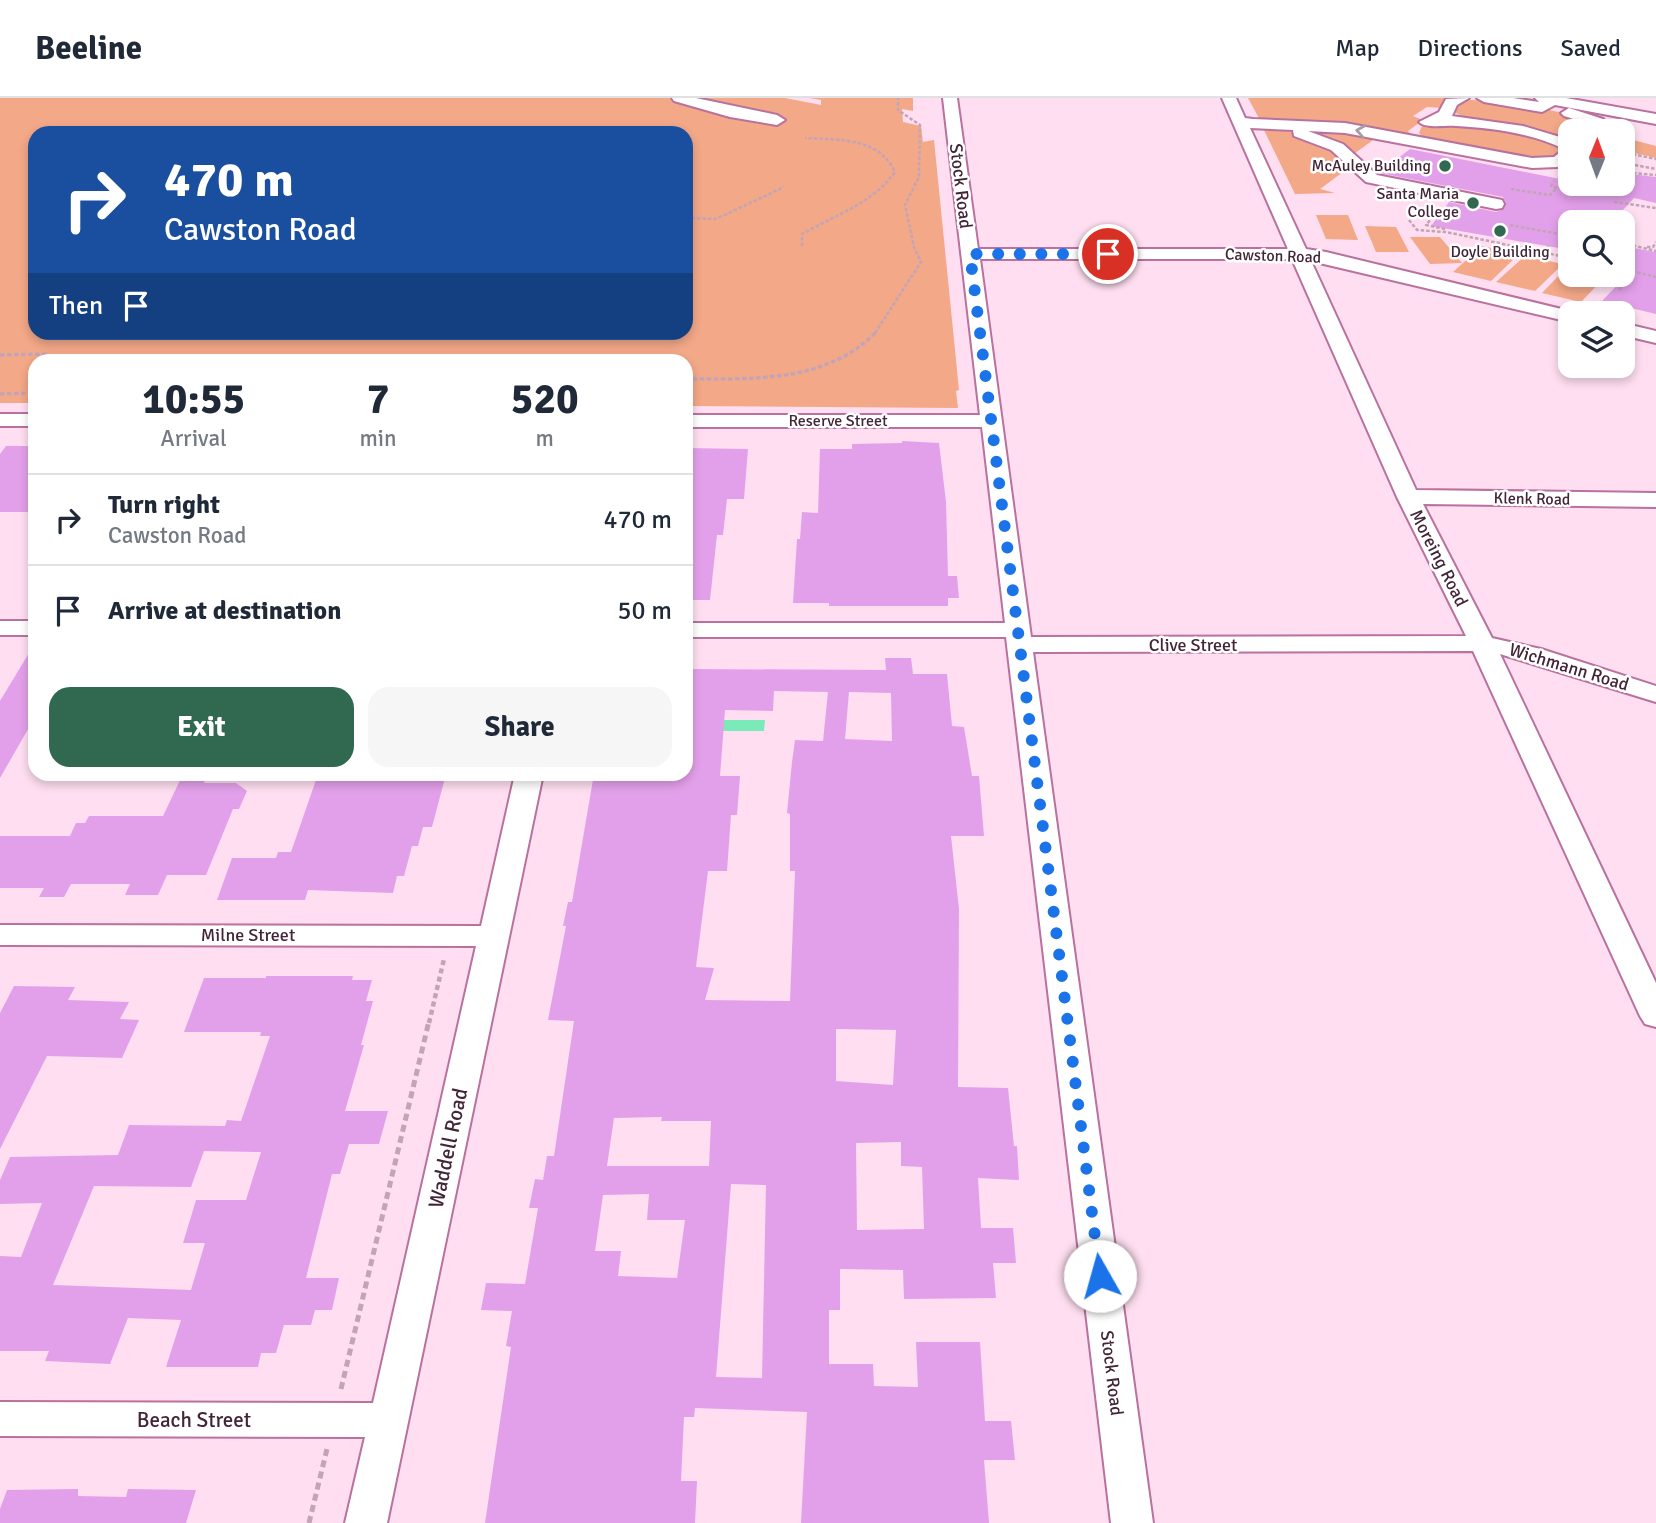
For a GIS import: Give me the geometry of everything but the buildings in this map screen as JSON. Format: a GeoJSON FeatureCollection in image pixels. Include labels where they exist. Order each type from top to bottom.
{"type":"FeatureCollection","features":[{"type":"Feature","properties":{"kind":"street"},"geometry":{"type":"LineString","coordinates":[[678,98],[730,112],[776,120]]}},
{"type":"Feature","properties":{"kind":"street","name":"Stock Road"},"geometry":{"type":"LineString","coordinates":[[950,98],[1132,1523]]}},
{"type":"Feature","properties":{"kind":"street","name":"Moreing Road"},"geometry":{"type":"LineString","coordinates":[[1229,98],[1408,497],[1487,654],[1656,1016]]}},
{"type":"Feature","properties":{"kind":"street"},"geometry":{"type":"LineString","coordinates":[[1427,143],[1418,139],[1413,131],[1419,125],[1445,115],[1451,102],[1462,98]]}},
{"type":"Feature","properties":{"kind":"street"},"geometry":{"type":"LineString","coordinates":[[1484,98],[1538,107],[1545,106],[1552,100]]}},
{"type":"Feature","properties":{"kind":"street"},"geometry":{"type":"LineString","coordinates":[[1552,100],[1656,119]]}},
{"type":"Feature","properties":{"kind":"street"},"geometry":{"type":"LineString","coordinates":[[1552,100],[1554,109],[1588,119]]}},
{"type":"Feature","properties":{"kind":"street"},"geometry":{"type":"LineString","coordinates":[[1448,109],[1454,116],[1463,119],[1558,137]]}},
{"type":"Feature","properties":{"kind":"street"},"geometry":{"type":"LineString","coordinates":[[1430,121],[1468,121],[1558,140]]}},
{"type":"Feature","properties":{"kind":"street"},"geometry":{"type":"LineString","coordinates":[[1241,126],[1306,126]]}},
{"type":"Feature","properties":{"kind":"street"},"geometry":{"type":"LineString","coordinates":[[1241,126],[1306,126],[1387,135],[1450,149]]}},
{"type":"Feature","properties":{"kind":"street"},"geometry":{"type":"LineString","coordinates":[[1306,126],[1296,130],[1339,145],[1372,178],[1496,204]]}},
{"type":"Feature","properties":{"kind":"street"},"geometry":{"type":"LineString","coordinates":[[1276,127],[1328,143],[1356,163]]}},
{"type":"Feature","properties":{"kind":"street"},"geometry":{"type":"LineString","coordinates":[[1387,135],[1396,140],[1492,157],[1532,163],[1558,162]]}},
{"type":"Feature","properties":{"kind":"street","name":"Cawston Road"},"geometry":{"type":"LineString","coordinates":[[970,254],[1300,254],[1326,257],[1558,313]]}},
{"type":"Feature","properties":{"kind":"street"},"geometry":{"type":"LineString","coordinates":[[1635,332],[1656,337]]}},
{"type":"Feature","properties":{"kind":"street"},"geometry":{"type":"LineString","coordinates":[[0,420],[28,420]]}},
{"type":"Feature","properties":{"kind":"street","name":"Reserve Street"},"geometry":{"type":"LineString","coordinates":[[693,421],[990,421]]}},
{"type":"Feature","properties":{"kind":"street","name":"Klenk Road"},"geometry":{"type":"LineString","coordinates":[[1408,497],[1656,500]]}},
{"type":"Feature","properties":{"kind":"street"},"geometry":{"type":"LineString","coordinates":[[0,628],[28,628]]}},
{"type":"Feature","properties":{"kind":"street","name":"Clive Street"},"geometry":{"type":"LineString","coordinates":[[693,630],[1367,645],[1487,654]]}},
{"type":"Feature","properties":{"kind":"street","name":"Wichmann Road"},"geometry":{"type":"LineString","coordinates":[[1487,654],[1532,654],[1656,694]]}},
{"type":"Feature","properties":{"kind":"street","name":"Wichmann Road"},"geometry":{"type":"LineString","coordinates":[[1487,654],[1656,705]]}},
{"type":"Feature","properties":{"kind":"street","name":"Waddell Road"},"geometry":{"type":"LineString","coordinates":[[366,1523],[528,781]]}},
{"type":"Feature","properties":{"kind":"street","name":"Milne Street"},"geometry":{"type":"LineString","coordinates":[[0,935],[495,936]]}},
{"type":"Feature","properties":{"kind":"street","name":"Beach Street"},"geometry":{"type":"LineString","coordinates":[[0,1419],[388,1420]]}},
{"type":"Feature","properties":{"kind":"path"},"geometry":{"type":"LineString","coordinates":[[693,379],[791,375],[811,371],[844,357],[876,332],[921,262],[914,247],[905,205],[919,177],[920,125],[898,110],[898,98]]}},
{"type":"Feature","properties":{"kind":"path"},"geometry":{"type":"LineString","coordinates":[[802,246],[802,234],[868,199],[888,185],[895,172],[891,159],[867,144],[805,138]]}},
{"type":"Feature","properties":{"kind":"path"},"geometry":{"type":"LineString","coordinates":[[1635,155],[1656,159]]}},
{"type":"Feature","properties":{"kind":"path"},"geometry":{"type":"LineString","coordinates":[[1635,165],[1656,169]]}},
{"type":"Feature","properties":{"kind":"path"},"geometry":{"type":"LineString","coordinates":[[1635,174],[1656,176]]}},
{"type":"Feature","properties":{"kind":"path"},"geometry":{"type":"LineString","coordinates":[[1478,200],[1495,186],[1550,195],[1557,188],[1551,186],[1553,183]]}},
{"type":"Feature","properties":{"kind":"path"},"geometry":{"type":"LineString","coordinates":[[693,219],[709,220],[735,211],[746,203],[784,187]]}},
{"type":"Feature","properties":{"kind":"path"},"geometry":{"type":"LineString","coordinates":[[1614,202],[1656,208]]}},
{"type":"Feature","properties":{"kind":"path"},"geometry":{"type":"LineString","coordinates":[[1440,208],[1426,225],[1447,230],[1446,232]]}},
{"type":"Feature","properties":{"kind":"path"},"geometry":{"type":"LineString","coordinates":[[1409,220],[1417,230],[1446,232],[1558,256]]}},
{"type":"Feature","properties":{"kind":"path"},"geometry":{"type":"LineString","coordinates":[[1510,225],[1558,234]]}},
{"type":"Feature","properties":{"kind":"path"},"geometry":{"type":"LineString","coordinates":[[1647,248],[1656,243]]}},
{"type":"Feature","properties":{"kind":"path"},"geometry":{"type":"LineString","coordinates":[[1544,253],[1549,246]]}},
{"type":"Feature","properties":{"kind":"path"},"geometry":{"type":"LineString","coordinates":[[1635,246],[1656,251]]}},
{"type":"Feature","properties":{"kind":"path"},"geometry":{"type":"LineString","coordinates":[[1635,272],[1656,277]]}},
{"type":"Feature","properties":{"kind":"path"},"geometry":{"type":"LineString","coordinates":[[1619,290],[1622,287]]}},
{"type":"Feature","properties":{"kind":"path"},"geometry":{"type":"LineString","coordinates":[[0,355],[28,354]]}},
{"type":"Feature","properties":{"kind":"path"},"geometry":{"type":"LineString","coordinates":[[0,394],[28,393]]}},
{"type":"Feature","properties":{"kind":"path"},"geometry":{"type":"LineString","coordinates":[[309,1523],[450,935]]}},
{"type":"Feature","properties":{"kind":"shaded area"},"geometry":{"type":"Polygon","coordinates":[[[0,98],[785,98],[821,105],[821,100],[809,98],[913,98],[913,111],[902,109],[903,122],[921,126],[923,142],[934,140],[959,390],[956,391],[958,408],[693,406],[693,354],[28,354],[28,403],[0,403],[0,98]]]}},
{"type":"Feature","properties":{"kind":"shaded area"},"geometry":{"type":"Polygon","coordinates":[[[1248,98],[1454,98],[1449,99],[1443,108],[1427,107],[1413,116],[1423,120],[1408,131],[1416,140],[1260,120],[1248,98]]]}},
{"type":"Feature","properties":{"kind":"shaded area"},"geometry":{"type":"Polygon","coordinates":[[[1460,100],[1494,101],[1545,109],[1581,119],[1558,119],[1558,136],[1490,125],[1452,110],[1460,100]]]}},
{"type":"Feature","properties":{"kind":"shaded area"},"geometry":{"type":"Polygon","coordinates":[[[1451,121],[1544,137],[1558,147],[1558,157],[1536,161],[1426,140],[1419,133],[1422,126],[1451,121]]]}},
{"type":"Feature","properties":{"kind":"shaded area"},"geometry":{"type":"Polygon","coordinates":[[[1306,127],[1377,137],[1354,154],[1303,131],[1306,127]]]}},
{"type":"Feature","properties":{"kind":"shaded area"},"geometry":{"type":"Polygon","coordinates":[[[1263,128],[1300,135],[1354,164],[1320,189],[1335,193],[1295,194],[1263,128]]]}},
{"type":"Feature","properties":{"kind":"shaded area"},"geometry":{"type":"Polygon","coordinates":[[[1635,140],[1656,146],[1656,158],[1635,153],[1635,140]]]}},
{"type":"Feature","properties":{"kind":"shaded area"},"geometry":{"type":"Polygon","coordinates":[[[1316,215],[1348,215],[1358,240],[1326,239],[1316,215]]]}},
{"type":"Feature","properties":{"kind":"shaded area"},"geometry":{"type":"Polygon","coordinates":[[[1365,226],[1396,227],[1409,252],[1376,252],[1365,226]]]}},
{"type":"Feature","properties":{"kind":"shaded area"},"geometry":{"type":"Polygon","coordinates":[[[1410,237],[1440,237],[1462,263],[1430,264],[1410,237]]]}},
{"type":"Feature","properties":{"kind":"shaded area"},"geometry":{"type":"Polygon","coordinates":[[[1482,246],[1519,254],[1491,281],[1453,272],[1482,246]]]}},
{"type":"Feature","properties":{"kind":"shaded area"},"geometry":{"type":"Polygon","coordinates":[[[1525,256],[1558,263],[1558,269],[1535,291],[1496,282],[1525,256]]]}},
{"type":"Feature","properties":{"kind":"shaded area"},"geometry":{"type":"Polygon","coordinates":[[[1558,276],[1558,287],[1595,287],[1582,301],[1542,293],[1558,276]]]}},
{"type":"Feature","properties":{"kind":"shaded area"},"geometry":{"type":"Polygon","coordinates":[[[722,720],[765,720],[764,731],[721,731],[722,720]]]}},
{"type":"Feature","properties":{"kind":"place","name":"McAuley Building"},"geometry":{"type":"Point","coordinates":[1445,166]}},
{"type":"Feature","properties":{"kind":"place","name":"Santa Maria College"},"geometry":{"type":"Point","coordinates":[1473,203]}},
{"type":"Feature","properties":{"kind":"place","name":"Doyle Building"},"geometry":{"type":"Point","coordinates":[1500,231]}},
{"type":"Feature","properties":{"kind":"route"},"geometry":{"type":"LineString","coordinates":[[1100,1276],[970,254],[1108,254]]}}]}
